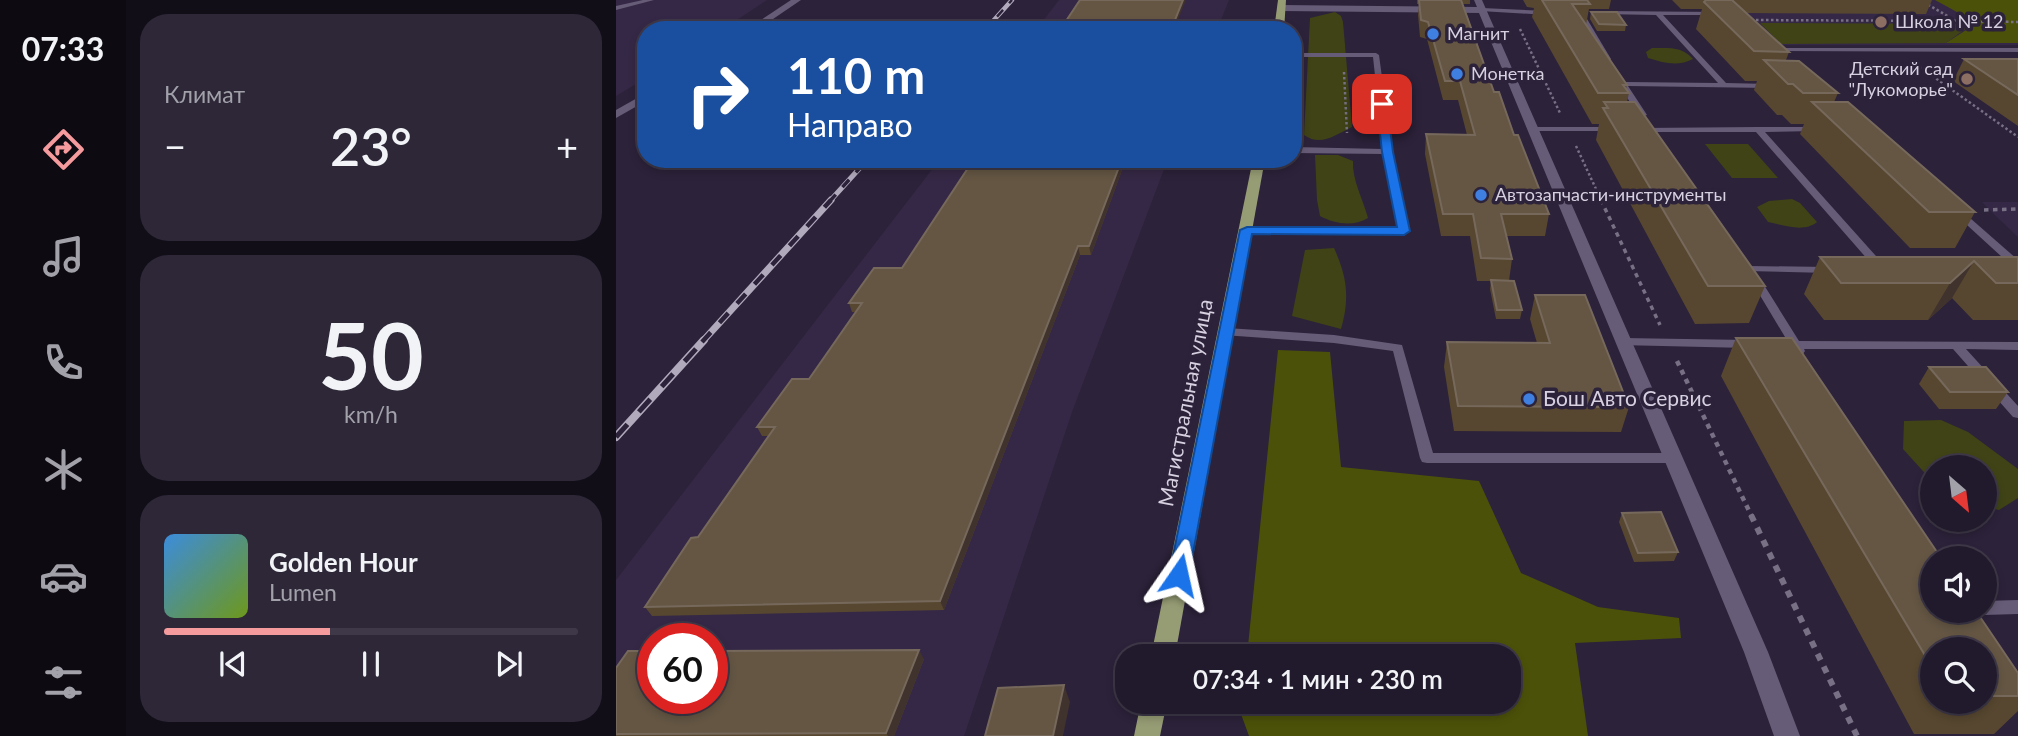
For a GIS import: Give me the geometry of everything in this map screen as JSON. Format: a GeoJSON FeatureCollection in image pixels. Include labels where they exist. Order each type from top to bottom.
{"type":"FeatureCollection","features":[{"type":"Feature","properties":{"kind":"main road","name":"Магистральная улица"},"geometry":{"type":"LineString","coordinates":[[1165,644],[1257,168]]}},
{"type":"Feature","properties":{"kind":"main road"},"geometry":{"type":"LineString","coordinates":[[1147,736],[1152,714]]}},
{"type":"Feature","properties":{"kind":"street"},"geometry":{"type":"LineString","coordinates":[[764,21],[797,0]]}},
{"type":"Feature","properties":{"kind":"street"},"geometry":{"type":"LineString","coordinates":[[1282,4],[1480,5],[1756,652],[1787,736]]}},
{"type":"Feature","properties":{"kind":"street"},"geometry":{"type":"LineString","coordinates":[[616,115],[637,102]]}},
{"type":"Feature","properties":{"kind":"lane"},"geometry":{"type":"LineString","coordinates":[[616,8],[651,0]]}},
{"type":"Feature","properties":{"kind":"lane"},"geometry":{"type":"LineString","coordinates":[[1480,5],[1511,12],[1559,13]]}},
{"type":"Feature","properties":{"kind":"lane"},"geometry":{"type":"LineString","coordinates":[[1660,141],[1576,11],[1716,13]]}},
{"type":"Feature","properties":{"kind":"lane"},"geometry":{"type":"LineString","coordinates":[[1658,13],[1724,85]]}},
{"type":"Feature","properties":{"kind":"lane"},"geometry":{"type":"LineString","coordinates":[[1776,50],[2018,50]]}},
{"type":"Feature","properties":{"kind":"lane"},"geometry":{"type":"LineString","coordinates":[[1776,50],[1786,59]]}},
{"type":"Feature","properties":{"kind":"lane"},"geometry":{"type":"LineString","coordinates":[[1247,230],[1404,231],[1388,152],[1376,55],[1302,55]]}},
{"type":"Feature","properties":{"kind":"lane"},"geometry":{"type":"LineString","coordinates":[[1622,84],[1777,86]]}},
{"type":"Feature","properties":{"kind":"lane"},"geometry":{"type":"LineString","coordinates":[[1532,129],[1825,129]]}},
{"type":"Feature","properties":{"kind":"lane"},"geometry":{"type":"LineString","coordinates":[[1758,129],[1882,270]]}},
{"type":"Feature","properties":{"kind":"lane"},"geometry":{"type":"LineString","coordinates":[[1302,150],[1388,152]]}},
{"type":"Feature","properties":{"kind":"lane"},"geometry":{"type":"LineString","coordinates":[[1955,210],[2018,267]]}},
{"type":"Feature","properties":{"kind":"lane"},"geometry":{"type":"LineString","coordinates":[[1742,258],[1788,345],[1802,356]]}},
{"type":"Feature","properties":{"kind":"lane"},"geometry":{"type":"LineString","coordinates":[[2004,268],[2018,267]]}},
{"type":"Feature","properties":{"kind":"lane"},"geometry":{"type":"LineString","coordinates":[[1749,269],[1842,270]]}},
{"type":"Feature","properties":{"kind":"lane"},"geometry":{"type":"LineString","coordinates":[[1869,270],[1896,270]]}},
{"type":"Feature","properties":{"kind":"lane"},"geometry":{"type":"LineString","coordinates":[[1227,332],[1323,338],[1398,348],[1427,458],[1671,458]]}},
{"type":"Feature","properties":{"kind":"lane"},"geometry":{"type":"LineString","coordinates":[[1623,342],[1757,345]]}},
{"type":"Feature","properties":{"kind":"lane"},"geometry":{"type":"LineString","coordinates":[[1788,345],[2018,346]]}},
{"type":"Feature","properties":{"kind":"lane"},"geometry":{"type":"LineString","coordinates":[[1956,346],[2018,414]]}},
{"type":"Feature","properties":{"kind":"lane"},"geometry":{"type":"LineString","coordinates":[[1997,610],[2018,607]]}},
{"type":"Feature","properties":{"kind":"path"},"geometry":{"type":"LineString","coordinates":[[1920,0],[1956,21]]}},
{"type":"Feature","properties":{"kind":"path"},"geometry":{"type":"LineString","coordinates":[[1511,12],[1857,736]]}},
{"type":"Feature","properties":{"kind":"path"},"geometry":{"type":"LineString","coordinates":[[1744,13],[1778,45],[1776,50]]}},
{"type":"Feature","properties":{"kind":"path"},"geometry":{"type":"LineString","coordinates":[[1751,20],[2018,22]]}},
{"type":"Feature","properties":{"kind":"path"},"geometry":{"type":"LineString","coordinates":[[1896,50],[2018,137]]}},
{"type":"Feature","properties":{"kind":"path"},"geometry":{"type":"LineString","coordinates":[[1343,55],[1347,152]]}},
{"type":"Feature","properties":{"kind":"shaded area"},"geometry":{"type":"Polygon","coordinates":[[[616,0],[767,0],[736,21],[637,21],[637,83],[616,96],[616,0]]]}},
{"type":"Feature","properties":{"kind":"shaded area"},"geometry":{"type":"Polygon","coordinates":[[[1059,0],[1229,0],[1221,21],[1043,21],[1059,0]]]}},
{"type":"Feature","properties":{"kind":"shaded area","name":"Школа № 12"},"geometry":{"type":"Polygon","coordinates":[[[1716,0],[2018,0],[2018,45],[1770,45],[1716,0]]]}},
{"type":"Feature","properties":{"kind":"shaded area"},"geometry":{"type":"Polygon","coordinates":[[[933,168],[1165,168],[1072,412],[964,736],[616,736],[616,580],[933,168]]]}},
{"type":"Feature","properties":{"kind":"shaded area"},"geometry":{"type":"Polygon","coordinates":[[[1982,202],[2018,202],[2018,237],[1999,219],[1982,202]]]}},
{"type":"Feature","properties":{"kind":"green space"},"geometry":{"type":"Polygon","coordinates":[[[1935,0],[2018,0],[2018,43],[1946,43],[1977,23],[1935,0]]]}},
{"type":"Feature","properties":{"kind":"green space"},"geometry":{"type":"Polygon","coordinates":[[[1335,12],[1341,16],[1343,22],[1352,127],[1328,138],[1316,140],[1304,135],[1310,18],[1335,12]]]}},
{"type":"Feature","properties":{"kind":"green space"},"geometry":{"type":"Polygon","coordinates":[[[1760,23],[1972,24],[1946,43],[1781,44],[1760,23]]]}},
{"type":"Feature","properties":{"kind":"green space"},"geometry":{"type":"Polygon","coordinates":[[[1652,48],[1680,50],[1693,59],[1676,64],[1648,58],[1646,52],[1652,48]]]}},
{"type":"Feature","properties":{"kind":"green space"},"geometry":{"type":"Polygon","coordinates":[[[1705,144],[1748,144],[1778,178],[1732,178],[1705,144]]]}},
{"type":"Feature","properties":{"kind":"green space"},"geometry":{"type":"Polygon","coordinates":[[[1315,155],[1338,155],[1353,161],[1356,182],[1368,218],[1356,223],[1344,223],[1320,216],[1315,155]]]}},
{"type":"Feature","properties":{"kind":"green space"},"geometry":{"type":"Polygon","coordinates":[[[1792,199],[1800,203],[1817,222],[1800,228],[1768,222],[1757,207],[1769,201],[1792,199]]]}},
{"type":"Feature","properties":{"kind":"green space"},"geometry":{"type":"Polygon","coordinates":[[[1334,248],[1346,288],[1346,307],[1341,329],[1292,316],[1305,250],[1334,248]]]}},
{"type":"Feature","properties":{"kind":"green space"},"geometry":{"type":"Polygon","coordinates":[[[1278,350],[1330,352],[1341,467],[1479,481],[1521,573],[1598,607],[1679,618],[1681,638],[1575,643],[1588,736],[1249,736],[1241,714],[1521,714],[1521,644],[1248,644],[1278,350]]]}},
{"type":"Feature","properties":{"kind":"green space"},"geometry":{"type":"Polygon","coordinates":[[[1941,420],[1968,432],[2018,469],[2018,498],[1997,509],[1997,455],[1920,455],[1920,468],[1903,449],[1904,421],[1941,420]]]}},
{"type":"Feature","properties":{"kind":"building"},"geometry":{"type":"Polygon","coordinates":[[[1080,0],[1183,0],[1175,21],[1066,21],[1080,0]]]}},
{"type":"Feature","properties":{"kind":"building"},"geometry":{"type":"Polygon","coordinates":[[[1419,0],[1461,0],[1494,92],[1499,92],[1514,135],[1518,135],[1549,214],[1501,214],[1512,259],[1481,258],[1473,214],[1443,214],[1426,134],[1475,135],[1460,81],[1445,81],[1428,22],[1421,20],[1419,0]]]}},
{"type":"Feature","properties":{"kind":"building"},"geometry":{"type":"Polygon","coordinates":[[[1542,0],[1587,0],[1590,4],[1572,4],[1627,85],[1623,85],[1629,93],[1598,93],[1542,0]]]}},
{"type":"Feature","properties":{"kind":"building"},"geometry":{"type":"Polygon","coordinates":[[[1732,0],[1789,52],[1754,51],[1704,2],[1732,0]]]}},
{"type":"Feature","properties":{"kind":"building"},"geometry":{"type":"Polygon","coordinates":[[[1591,12],[1617,12],[1626,25],[1599,24],[1591,12]]]}},
{"type":"Feature","properties":{"kind":"building"},"geometry":{"type":"Polygon","coordinates":[[[1964,59],[2018,59],[2018,95],[1964,59]]]}},
{"type":"Feature","properties":{"kind":"building"},"geometry":{"type":"Polygon","coordinates":[[[1764,60],[1799,61],[1838,93],[1803,93],[1793,84],[1788,84],[1764,60]]]}},
{"type":"Feature","properties":{"kind":"building"},"geometry":{"type":"Polygon","coordinates":[[[1604,102],[1635,102],[1765,286],[1708,286],[1603,108],[1608,108],[1604,102]]]}},
{"type":"Feature","properties":{"kind":"building"},"geometry":{"type":"Polygon","coordinates":[[[1812,102],[1848,102],[1975,212],[1929,212],[1812,102]]]}},
{"type":"Feature","properties":{"kind":"building"},"geometry":{"type":"Polygon","coordinates":[[[968,168],[1119,168],[1089,246],[1078,246],[940,601],[645,607],[691,538],[698,537],[775,427],[757,427],[792,379],[809,379],[862,303],[849,303],[874,268],[902,268],[968,168]]]}},
{"type":"Feature","properties":{"kind":"building"},"geometry":{"type":"Polygon","coordinates":[[[1820,257],[2018,257],[2018,283],[1996,283],[1974,261],[1950,283],[1841,283],[1820,257]]]}},
{"type":"Feature","properties":{"kind":"building"},"geometry":{"type":"Polygon","coordinates":[[[1491,280],[1514,281],[1522,310],[1497,310],[1491,280]]]}},
{"type":"Feature","properties":{"kind":"building","name":"Бош Авто Сервис"},"geometry":{"type":"Polygon","coordinates":[[[1535,295],[1585,295],[1629,407],[1458,406],[1447,342],[1550,343],[1535,295]]]}},
{"type":"Feature","properties":{"kind":"building"},"geometry":{"type":"Polygon","coordinates":[[[1736,338],[1792,338],[1920,527],[1920,532],[1923,532],[1933,546],[1920,546],[1920,623],[1984,623],[1994,637],[1920,637],[1920,647],[1736,338]]]}},
{"type":"Feature","properties":{"kind":"building"},"geometry":{"type":"Polygon","coordinates":[[[1929,367],[1986,367],[2008,392],[1950,392],[1929,367]]]}},
{"type":"Feature","properties":{"kind":"building"},"geometry":{"type":"Polygon","coordinates":[[[1661,512],[1678,552],[1638,553],[1622,513],[1661,512]]]}},
{"type":"Feature","properties":{"kind":"building"},"geometry":{"type":"Polygon","coordinates":[[[1997,642],[2018,673],[2018,696],[1997,696],[1997,642]]]}},
{"type":"Feature","properties":{"kind":"building"},"geometry":{"type":"Polygon","coordinates":[[[919,650],[886,733],[616,734],[616,668],[628,651],[637,651],[637,714],[728,714],[728,651],[919,650]]]}},
{"type":"Feature","properties":{"kind":"building"},"geometry":{"type":"Polygon","coordinates":[[[1064,685],[1053,736],[985,736],[998,688],[1064,685]]]}},
{"type":"Feature","properties":{"kind":"railway"},"geometry":{"type":"LineString","coordinates":[[993,21],[1012,0]]}},
{"type":"Feature","properties":{"kind":"railway"},"geometry":{"type":"LineString","coordinates":[[829,202],[860,168]]}},
{"type":"Feature","properties":{"kind":"railway"},"geometry":{"type":"LineString","coordinates":[[702,342],[831,200]]}},
{"type":"Feature","properties":{"kind":"railway"},"geometry":{"type":"LineString","coordinates":[[616,437],[704,340]]}},
{"type":"Feature","properties":{"kind":"place","name":"Школа № 12"},"geometry":{"type":"Point","coordinates":[1881,22]}},
{"type":"Feature","properties":{"kind":"place","name":"Магнит"},"geometry":{"type":"Point","coordinates":[1433,34]}},
{"type":"Feature","properties":{"kind":"place","name":"Монетка"},"geometry":{"type":"Point","coordinates":[1457,74]}},
{"type":"Feature","properties":{"kind":"place","name":"Детский сад \"Лукоморье\""},"geometry":{"type":"Point","coordinates":[1967,79]}},
{"type":"Feature","properties":{"kind":"place","name":"Автозапчасти-инструменты"},"geometry":{"type":"Point","coordinates":[1481,195]}},
{"type":"Feature","properties":{"kind":"place","name":"Бош Авто Сервис"},"geometry":{"type":"Point","coordinates":[1529,399]}},
{"type":"Feature","properties":{"kind":"route"},"geometry":{"type":"LineString","coordinates":[[1179,575],[1247,230],[1404,231],[1388,152],[1382,104]]}}]}
